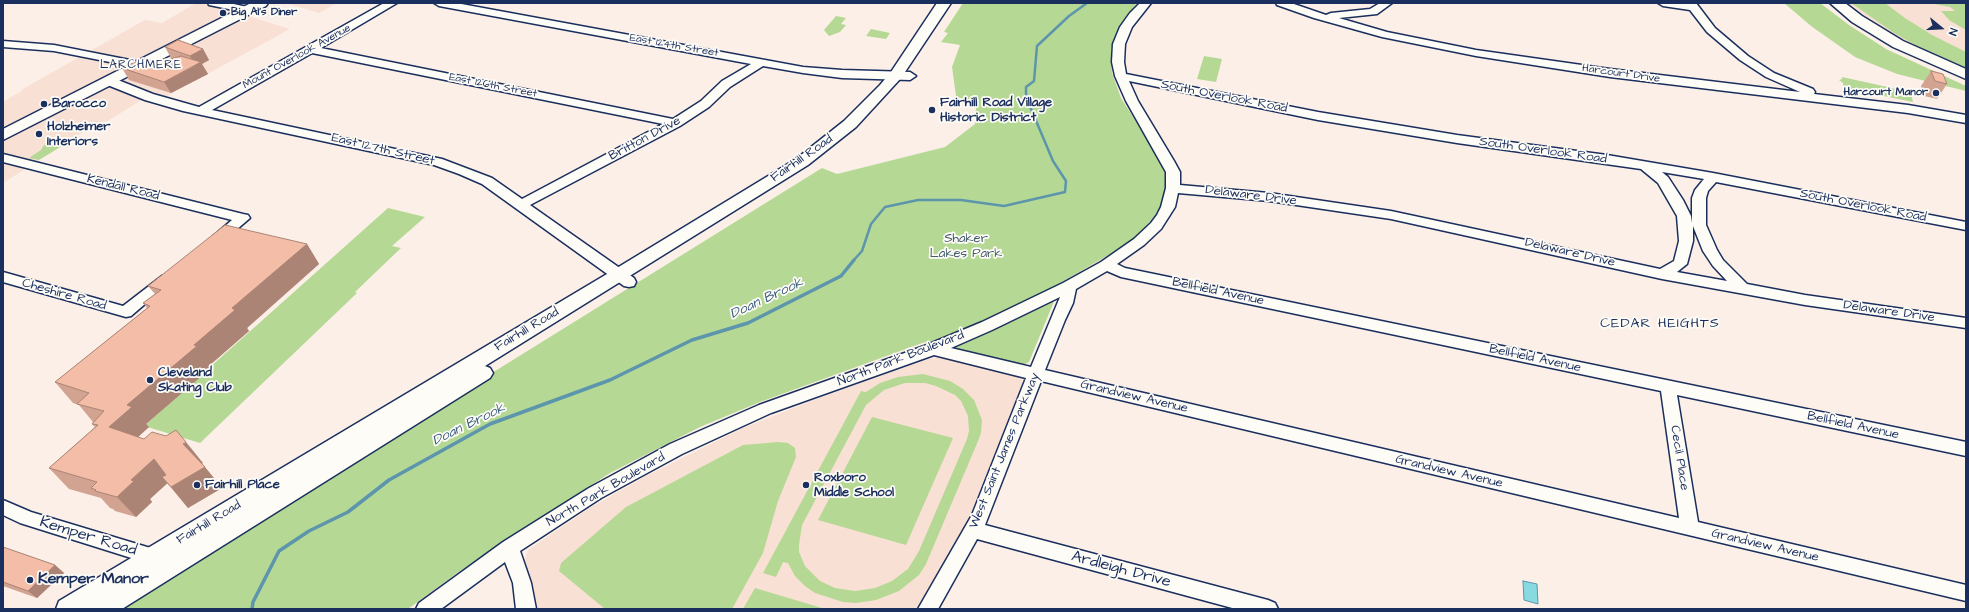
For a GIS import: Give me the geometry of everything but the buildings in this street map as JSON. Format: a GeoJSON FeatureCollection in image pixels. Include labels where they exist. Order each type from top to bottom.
{"type":"FeatureCollection","features":[{"type":"Feature","properties":{"kind":"main road","name":"Fairhill Road"},"geometry":{"type":"LineString","coordinates":[[68,609],[164,560],[624,279],[816,165],[856,126],[886,104],[944,3]]}},
{"type":"Feature","properties":{"kind":"main road","name":"Fairhill Road"},"geometry":{"type":"LineString","coordinates":[[903,76],[957,3]]}},
{"type":"Feature","properties":{"kind":"main road"},"geometry":{"type":"LineString","coordinates":[[1837,3],[1857,19],[1892,41],[1966,75]]}},
{"type":"Feature","properties":{"kind":"main road"},"geometry":{"type":"LineString","coordinates":[[3,135],[255,6]]}},
{"type":"Feature","properties":{"kind":"main road","name":"Fairhill Road"},"geometry":{"type":"LineString","coordinates":[[101,609],[164,560]]}},
{"type":"Feature","properties":{"kind":"street"},"geometry":{"type":"LineString","coordinates":[[213,3],[255,6]]}},
{"type":"Feature","properties":{"kind":"street","name":"Mount Overlook Avenue"},"geometry":{"type":"LineString","coordinates":[[202,110],[392,3]]}},
{"type":"Feature","properties":{"kind":"street","name":"East 124th Street"},"geometry":{"type":"LineString","coordinates":[[439,3],[828,73],[903,76]]}},
{"type":"Feature","properties":{"kind":"street"},"geometry":{"type":"LineString","coordinates":[[489,12],[502,3]]}},
{"type":"Feature","properties":{"kind":"street","name":"North Park Boulevard"},"geometry":{"type":"LineString","coordinates":[[426,609],[510,548],[595,494],[676,449],[765,408],[933,349],[1014,314],[1068,287],[1106,265],[1139,242],[1156,226],[1168,207],[1173,188],[1172,172],[1164,152],[1132,101],[1121,76],[1118,53],[1122,36],[1134,15],[1146,3]]}},
{"type":"Feature","properties":{"kind":"street","name":"Harcourt Drive"},"geometry":{"type":"LineString","coordinates":[[1281,3],[1318,16],[1386,35],[1476,53],[1610,73],[1908,109],[1966,120]]}},
{"type":"Feature","properties":{"kind":"street"},"geometry":{"type":"LineString","coordinates":[[1318,16],[1373,12],[1387,3]]}},
{"type":"Feature","properties":{"kind":"street"},"geometry":{"type":"LineString","coordinates":[[1663,3],[1692,5],[1721,40],[1748,61],[1770,75],[1828,99]]}},
{"type":"Feature","properties":{"kind":"street"},"geometry":{"type":"LineString","coordinates":[[1373,12],[1374,24],[1386,35]]}},
{"type":"Feature","properties":{"kind":"street"},"geometry":{"type":"LineString","coordinates":[[3,44],[33,45],[62,49],[140,65]]}},
{"type":"Feature","properties":{"kind":"street","name":"East 126th Street"},"geometry":{"type":"LineString","coordinates":[[310,49],[676,123]]}},
{"type":"Feature","properties":{"kind":"street","name":"Britton Drive"},"geometry":{"type":"LineString","coordinates":[[520,205],[676,123],[705,104],[726,84],[762,62]]}},
{"type":"Feature","properties":{"kind":"street"},"geometry":{"type":"LineString","coordinates":[[1758,92],[1768,83],[1770,75]]}},
{"type":"Feature","properties":{"kind":"street","name":"South Overlook Road"},"geometry":{"type":"LineString","coordinates":[[1121,76],[1318,116],[1469,141],[1646,165],[1713,176],[1966,226]]}},
{"type":"Feature","properties":{"kind":"street","name":"East 127th Street"},"geometry":{"type":"LineString","coordinates":[[108,81],[149,97],[436,162],[487,181],[624,279]]}},
{"type":"Feature","properties":{"kind":"street","name":"Kendall Road"},"geometry":{"type":"LineString","coordinates":[[3,158],[243,218],[206,248]]}},
{"type":"Feature","properties":{"kind":"street"},"geometry":{"type":"LineString","coordinates":[[1646,165],[1662,180],[1676,200],[1684,216],[1686,228],[1686,241],[1680,264],[1662,274]]}},
{"type":"Feature","properties":{"kind":"street"},"geometry":{"type":"LineString","coordinates":[[1713,176],[1702,190],[1699,198],[1699,225],[1710,251],[1718,263],[1742,288]]}},
{"type":"Feature","properties":{"kind":"street","name":"Delaware Drive"},"geometry":{"type":"LineString","coordinates":[[1173,188],[1269,197],[1391,215],[1489,235],[1662,274],[1818,302],[1966,323]]}},
{"type":"Feature","properties":{"kind":"street","name":"Bellfield Avenue"},"geometry":{"type":"LineString","coordinates":[[1106,265],[1121,272],[1966,449]]}},
{"type":"Feature","properties":{"kind":"street","name":"Cheshire Road"},"geometry":{"type":"LineString","coordinates":[[3,277],[126,312],[175,272]]}},
{"type":"Feature","properties":{"kind":"street","name":"West Saint James Parkway"},"geometry":{"type":"LineString","coordinates":[[928,609],[934,596],[974,530],[1035,374],[1057,320],[1066,303],[1069,292],[1068,287]]}},
{"type":"Feature","properties":{"kind":"street","name":"Grandview Avenue"},"geometry":{"type":"LineString","coordinates":[[933,349],[1966,593]]}},
{"type":"Feature","properties":{"kind":"street","name":"Cecil Place"},"geometry":{"type":"LineString","coordinates":[[1668,387],[1690,528]]}},
{"type":"Feature","properties":{"kind":"street","name":"Kemper Road"},"geometry":{"type":"LineString","coordinates":[[3,507],[26,518],[164,560]]}},
{"type":"Feature","properties":{"kind":"street","name":"Ardleigh Drive"},"geometry":{"type":"LineString","coordinates":[[974,530],[1268,609]]}},
{"type":"Feature","properties":{"kind":"street"},"geometry":{"type":"LineString","coordinates":[[510,548],[522,583],[526,609]]}},
{"type":"Feature","properties":{"kind":"shaded area"},"geometry":{"type":"Polygon","coordinates":[[[196,3],[253,3],[3,131],[3,102],[23,90],[21,90],[145,20],[162,23],[196,3]]]}},
{"type":"Feature","properties":{"kind":"shaded area"},"geometry":{"type":"Polygon","coordinates":[[[286,3],[337,3],[319,13],[286,3]]]}},
{"type":"Feature","properties":{"kind":"shaded area"},"geometry":{"type":"Polygon","coordinates":[[[1847,3],[1966,3],[1966,69],[1891,34],[1847,3]]]}},
{"type":"Feature","properties":{"kind":"shaded area"},"geometry":{"type":"Polygon","coordinates":[[[245,15],[290,29],[165,97],[153,93],[93,130],[88,129],[3,183],[3,140],[245,15]]]}},
{"type":"Feature","properties":{"kind":"shaded area","name":"Roxboro Middle School"},"geometry":{"type":"Polygon","coordinates":[[[948,358],[1019,376],[1022,380],[1022,385],[965,527],[935,579],[922,609],[536,609],[533,588],[524,563],[528,550],[588,509],[646,476],[743,428],[806,403],[924,360],[948,358]]]}},
{"type":"Feature","properties":{"kind":"green space","name":"Shaker Lakes Park"},"geometry":{"type":"Polygon","coordinates":[[[963,3],[1137,3],[1126,17],[1113,42],[1111,50],[1112,73],[1121,98],[1151,145],[1164,169],[1166,181],[1163,202],[1141,233],[1124,246],[1062,282],[1029,362],[1021,366],[925,342],[760,402],[700,427],[610,473],[457,573],[408,609],[112,609],[822,168],[837,174],[945,147],[975,124],[976,108],[956,96],[952,67],[960,45],[941,42],[948,33],[944,32],[963,3]]]}},
{"type":"Feature","properties":{"kind":"green space"},"geometry":{"type":"Polygon","coordinates":[[[1784,3],[1820,3],[1849,25],[1886,49],[1966,86],[1966,91],[1897,74],[1855,57],[1811,26],[1784,3]]]}},
{"type":"Feature","properties":{"kind":"green space"},"geometry":{"type":"Polygon","coordinates":[[[1851,3],[1885,3],[1932,35],[1966,52],[1966,68],[1922,49],[1894,33],[1851,3]]]}},
{"type":"Feature","properties":{"kind":"green space"},"geometry":{"type":"Polygon","coordinates":[[[1929,3],[1966,3],[1966,30],[1949,20],[1941,11],[1955,11],[1950,7],[1929,3]]]}},
{"type":"Feature","properties":{"kind":"green space"},"geometry":{"type":"Polygon","coordinates":[[[836,16],[846,18],[841,24],[846,25],[840,32],[829,36],[824,30],[836,16]]]}},
{"type":"Feature","properties":{"kind":"green space"},"geometry":{"type":"Polygon","coordinates":[[[871,29],[890,33],[886,39],[866,36],[871,29]]]}},
{"type":"Feature","properties":{"kind":"green space"},"geometry":{"type":"Polygon","coordinates":[[[1204,56],[1222,59],[1216,82],[1197,79],[1204,56]]]}},
{"type":"Feature","properties":{"kind":"green space"},"geometry":{"type":"Polygon","coordinates":[[[1842,77],[1906,91],[1911,94],[1913,102],[1844,88],[1843,83],[1839,80],[1842,79],[1842,77]]]}},
{"type":"Feature","properties":{"kind":"green space"},"geometry":{"type":"Polygon","coordinates":[[[851,128],[855,129],[785,181],[637,272],[634,270],[851,128]]]}},
{"type":"Feature","properties":{"kind":"green space"},"geometry":{"type":"Polygon","coordinates":[[[55,142],[60,143],[62,146],[39,160],[29,158],[41,150],[44,145],[55,142]]]}},
{"type":"Feature","properties":{"kind":"green space"},"geometry":{"type":"Polygon","coordinates":[[[388,208],[425,217],[392,246],[401,248],[355,292],[357,293],[200,443],[144,426],[388,208]]]}},
{"type":"Feature","properties":{"kind":"green space"},"geometry":{"type":"Polygon","coordinates":[[[923,374],[950,381],[963,389],[974,400],[982,420],[981,433],[978,441],[926,564],[919,575],[899,591],[876,600],[856,603],[843,602],[815,593],[795,576],[788,563],[783,562],[776,577],[763,573],[861,391],[866,392],[880,383],[898,377],[923,374]],[[905,383],[884,390],[866,405],[802,525],[799,552],[805,566],[820,581],[835,588],[855,591],[875,588],[892,581],[908,569],[919,551],[967,439],[969,431],[968,416],[961,401],[955,395],[936,386],[925,383],[905,383]]]}},
{"type":"Feature","properties":{"kind":"green space"},"geometry":{"type":"Polygon","coordinates":[[[872,417],[953,438],[906,545],[818,520],[872,417]]]}},
{"type":"Feature","properties":{"kind":"green space"},"geometry":{"type":"Polygon","coordinates":[[[778,442],[788,443],[795,448],[796,457],[778,501],[763,553],[732,609],[605,609],[559,571],[561,563],[626,507],[743,445],[778,442]]]}},
{"type":"Feature","properties":{"kind":"green space"},"geometry":{"type":"Polygon","coordinates":[[[755,588],[822,608],[826,609],[743,609],[755,588]]]}},
{"type":"Feature","properties":{"kind":"water"},"geometry":{"type":"Polygon","coordinates":[[[1523,581],[1537,584],[1538,604],[1524,600],[1523,581]]]}},
{"type":"Feature","properties":{"kind":"waterway","name":"Doan Brook"},"geometry":{"type":"LineString","coordinates":[[853,261],[862,251],[871,224],[885,207],[918,200],[961,200],[1004,206],[1065,192],[1066,181],[1053,161],[1026,97],[1026,87],[1034,81],[1037,46],[1069,16],[1087,3]]}},
{"type":"Feature","properties":{"kind":"waterway","name":"Doan Brook"},"geometry":{"type":"LineString","coordinates":[[252,609],[253,602],[279,551],[309,531],[348,512],[389,480],[490,424],[610,380],[692,340],[748,323],[841,276],[854,260]]}},
{"type":"Feature","properties":{"kind":"place","name":"Big Al's Diner"},"geometry":{"type":"Point","coordinates":[223,13]}},
{"type":"Feature","properties":{"kind":"place","name":"Harcourt Manor"},"geometry":{"type":"Point","coordinates":[1936,93]}},
{"type":"Feature","properties":{"kind":"place","name":"Barocco"},"geometry":{"type":"Point","coordinates":[44,104]}},
{"type":"Feature","properties":{"kind":"place","name":"Fairhill Road Village Historic District"},"geometry":{"type":"Point","coordinates":[932,110]}},
{"type":"Feature","properties":{"kind":"place","name":"Holzheimer Interiors"},"geometry":{"type":"Point","coordinates":[39,134]}},
{"type":"Feature","properties":{"kind":"place","name":"Cleveland Skating Club"},"geometry":{"type":"Point","coordinates":[150,380]}},
{"type":"Feature","properties":{"kind":"place","name":"Fairhill Place"},"geometry":{"type":"Point","coordinates":[197,485]}},
{"type":"Feature","properties":{"kind":"place","name":"Roxboro Middle School"},"geometry":{"type":"Point","coordinates":[806,485]}},
{"type":"Feature","properties":{"kind":"place","name":"Kemper Manor"},"geometry":{"type":"Point","coordinates":[30,580]}},
{"type":"Feature","properties":{"kind":"district","name":"LARCHMERE"},"geometry":{"type":"Point","coordinates":[141,65]}},
{"type":"Feature","properties":{"kind":"district","name":"CEDAR HEIGHTS"},"geometry":{"type":"Point","coordinates":[1660,324]}}]}
